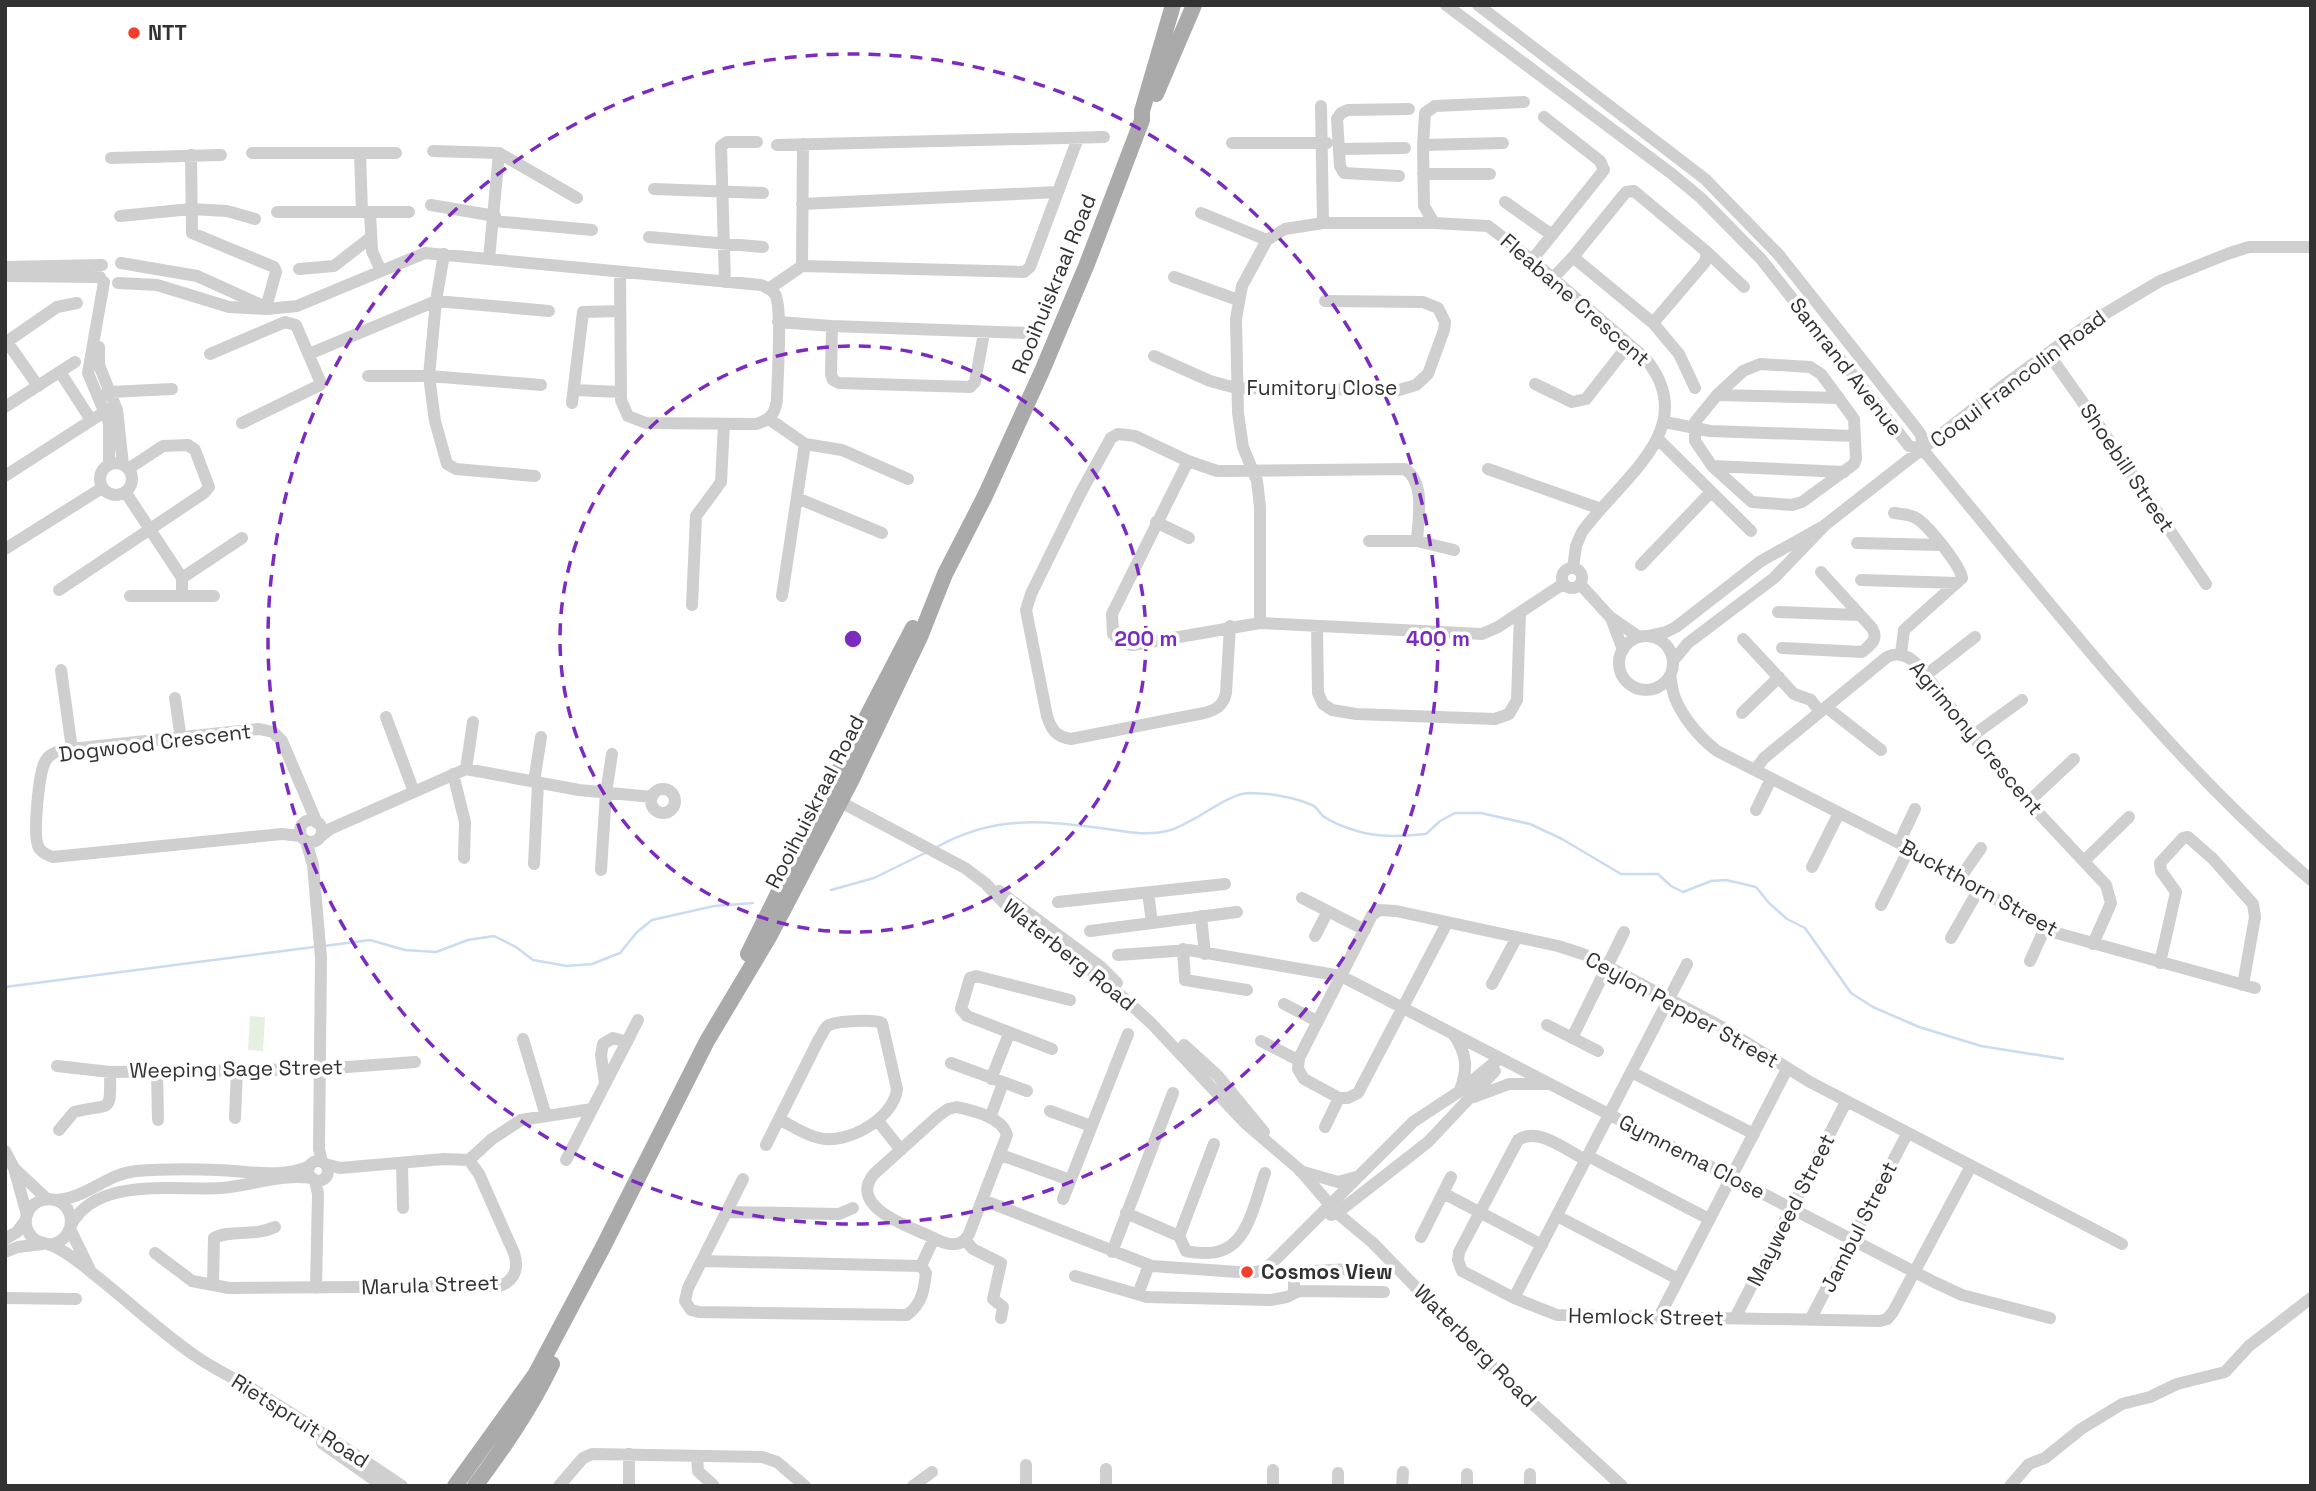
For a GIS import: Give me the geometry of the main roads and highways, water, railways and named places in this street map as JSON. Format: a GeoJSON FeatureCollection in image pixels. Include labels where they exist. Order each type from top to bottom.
{"type":"FeatureCollection","features":[{"type":"Feature","properties":{"kind":"main road","name":"Rooihuiskraal Road"},"geometry":{"type":"LineString","coordinates":[[455,1486],[535,1376],[707,1041],[720,1008],[833,798],[927,602],[945,574],[985,496],[1087,264],[1142,120],[1142,111],[1173,5]]}},
{"type":"Feature","properties":{"kind":"main road","name":"Rooihuiskraal Road"},"geometry":{"type":"LineString","coordinates":[[1142,120],[1148,114],[1194,5]]}},
{"type":"Feature","properties":{"kind":"main road","name":"Rooihuiskraal Road"},"geometry":{"type":"LineString","coordinates":[[475,1486],[496,1460],[531,1406],[593,1277],[603,1247]]}},
{"type":"Feature","properties":{"kind":"waterway"},"geometry":{"type":"LineString","coordinates":[[937,847],[980,829],[1021,823],[1041,822],[1138,833],[1167,831],[1230,799],[1249,793],[1281,796],[1305,802],[1339,825],[1383,836],[1426,834],[1440,821],[1455,813],[1481,813],[1530,824],[1562,839],[1621,874],[1658,874],[1671,886],[1683,892],[1711,881],[1726,880],[1756,887],[1787,919],[1805,928],[1851,993],[1873,1007],[1919,1027],[1981,1046],[2063,1059]]}},
{"type":"Feature","properties":{"kind":"waterway"},"geometry":{"type":"LineString","coordinates":[[831,890],[874,878],[925,853]]}},
{"type":"Feature","properties":{"kind":"waterway"},"geometry":{"type":"LineString","coordinates":[[324,946],[370,940],[405,950],[436,952],[468,940],[494,936],[516,947],[533,960],[567,966],[592,964],[620,953],[637,932],[652,920],[714,906],[753,903]]}},
{"type":"Feature","properties":{"kind":"waterway"},"geometry":{"type":"LineString","coordinates":[[5,987],[314,947]]}},
{"type":"Feature","properties":{"kind":"place","name":"NTT"},"geometry":{"type":"Point","coordinates":[134,33]}},
{"type":"Feature","properties":{"kind":"place","name":"Cosmos View"},"geometry":{"type":"Point","coordinates":[1247,1272]}}]}
